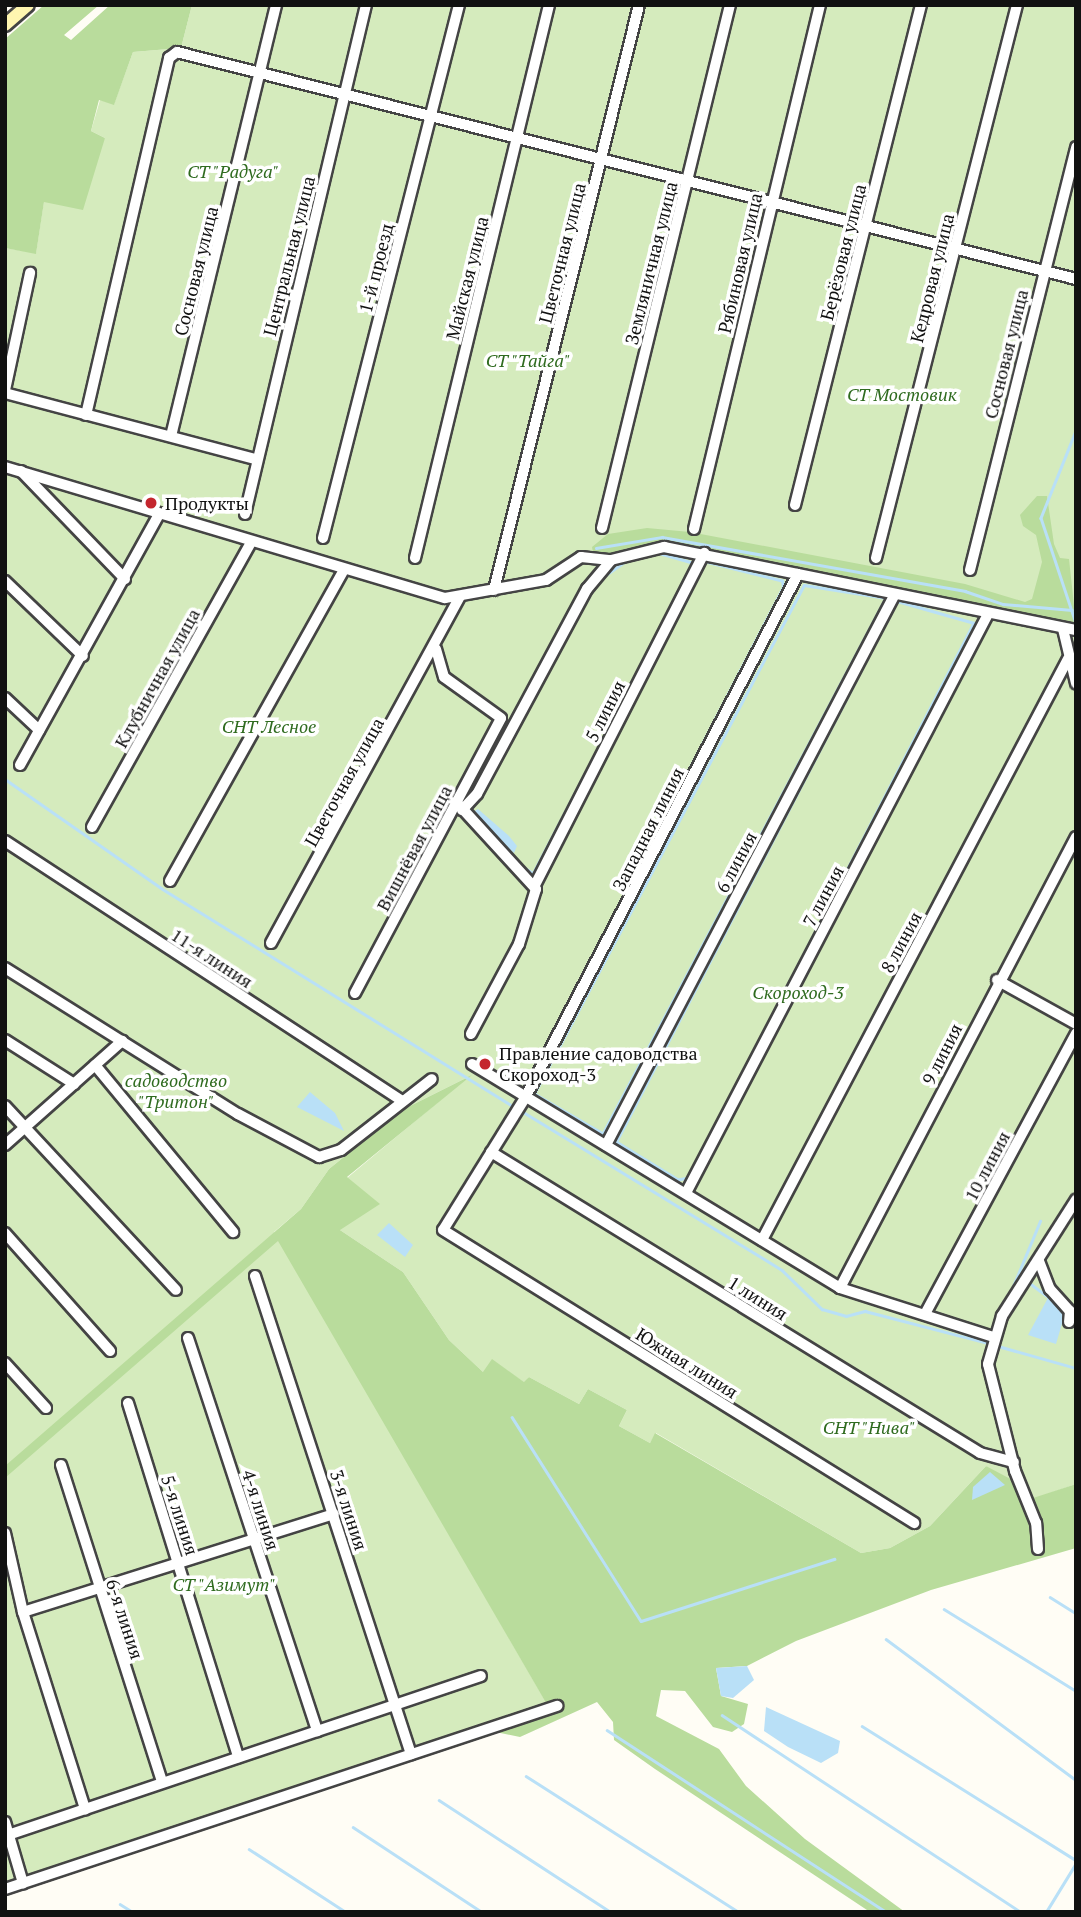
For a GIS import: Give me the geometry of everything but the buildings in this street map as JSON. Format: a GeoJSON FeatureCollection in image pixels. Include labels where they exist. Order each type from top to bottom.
{"type":"FeatureCollection","features":[{"type":"Feature","properties":{"kind":"main road"},"geometry":{"type":"LineString","coordinates":[[5,25],[28,5]]}},
{"type":"Feature","properties":{"kind":"street","name":"Сосновая улица"},"geometry":{"type":"LineString","coordinates":[[171,436],[276,5]]}},
{"type":"Feature","properties":{"kind":"street","name":"Центральная улица"},"geometry":{"type":"LineString","coordinates":[[245,514],[254,459],[366,5]]}},
{"type":"Feature","properties":{"kind":"street","name":"1-й проезд"},"geometry":{"type":"LineString","coordinates":[[323,538],[459,5]]}},
{"type":"Feature","properties":{"kind":"street","name":"Майская улица"},"geometry":{"type":"LineString","coordinates":[[415,558],[549,5]]}},
{"type":"Feature","properties":{"kind":"street","name":"Цветочная улица"},"geometry":{"type":"LineString","coordinates":[[494,590],[639,5]]}},
{"type":"Feature","properties":{"kind":"street","name":"Земляничная улица"},"geometry":{"type":"LineString","coordinates":[[602,528],[730,5]]}},
{"type":"Feature","properties":{"kind":"street","name":"Рябиновая улица"},"geometry":{"type":"LineString","coordinates":[[694,529],[820,5]]}},
{"type":"Feature","properties":{"kind":"street","name":"Берёзовая улица"},"geometry":{"type":"LineString","coordinates":[[796,505],[921,5]]}},
{"type":"Feature","properties":{"kind":"street","name":"Кедровая улица"},"geometry":{"type":"LineString","coordinates":[[876,558],[1017,5]]}},
{"type":"Feature","properties":{"kind":"street"},"geometry":{"type":"LineString","coordinates":[[86,415],[169,58],[177,52],[1076,279]]}},
{"type":"Feature","properties":{"kind":"street","name":"Сосновая улица"},"geometry":{"type":"LineString","coordinates":[[970,570],[1076,147]]}},
{"type":"Feature","properties":{"kind":"street"},"geometry":{"type":"LineString","coordinates":[[30,273],[5,391],[254,459]]}},
{"type":"Feature","properties":{"kind":"street"},"geometry":{"type":"LineString","coordinates":[[5,467],[250,544],[421,593],[460,597],[546,580],[581,557],[611,559],[664,547],[1076,630]]}},
{"type":"Feature","properties":{"kind":"street"},"geometry":{"type":"LineString","coordinates":[[21,471],[125,579]]}},
{"type":"Feature","properties":{"kind":"street"},"geometry":{"type":"LineString","coordinates":[[20,765],[83,656],[158,516]]}},
{"type":"Feature","properties":{"kind":"street","name":"Клубничная улица"},"geometry":{"type":"LineString","coordinates":[[92,827],[250,544]]}},
{"type":"Feature","properties":{"kind":"street","name":"5 линия"},"geometry":{"type":"LineString","coordinates":[[471,1034],[519,944],[534,885],[704,553]]}},
{"type":"Feature","properties":{"kind":"street"},"geometry":{"type":"LineString","coordinates":[[534,885],[459,806],[477,794],[587,589],[611,559]]}},
{"type":"Feature","properties":{"kind":"street"},"geometry":{"type":"LineString","coordinates":[[170,881],[343,571]]}},
{"type":"Feature","properties":{"kind":"street","name":"Западная линия"},"geometry":{"type":"LineString","coordinates":[[443,1230],[520,1105],[799,574]]}},
{"type":"Feature","properties":{"kind":"street"},"geometry":{"type":"LineString","coordinates":[[5,581],[83,656]]}},
{"type":"Feature","properties":{"kind":"street","name":"6 линия"},"geometry":{"type":"LineString","coordinates":[[606,1145],[895,594]]}},
{"type":"Feature","properties":{"kind":"street","name":"Цветочная улица"},"geometry":{"type":"LineString","coordinates":[[271,943],[436,649],[460,597]]}},
{"type":"Feature","properties":{"kind":"street","name":"7 линия"},"geometry":{"type":"LineString","coordinates":[[686,1193],[988,614]]}},
{"type":"Feature","properties":{"kind":"street"},"geometry":{"type":"LineString","coordinates":[[1063,629],[1068,659],[1076,683]]}},
{"type":"Feature","properties":{"kind":"street","name":"Вишнёвая улица"},"geometry":{"type":"LineString","coordinates":[[355,993],[459,806],[501,718],[444,677],[436,649]]}},
{"type":"Feature","properties":{"kind":"street","name":"8 линия"},"geometry":{"type":"LineString","coordinates":[[762,1240],[1068,659]]}},
{"type":"Feature","properties":{"kind":"street"},"geometry":{"type":"LineString","coordinates":[[5,698],[40,730]]}},
{"type":"Feature","properties":{"kind":"street","name":"9 линия"},"geometry":{"type":"LineString","coordinates":[[840,1288],[997,980],[1076,837]]}},
{"type":"Feature","properties":{"kind":"street","name":"11-я линия"},"geometry":{"type":"LineString","coordinates":[[5,841],[402,1101]]}},
{"type":"Feature","properties":{"kind":"street"},"geometry":{"type":"LineString","coordinates":[[5,968],[122,1041],[319,1157],[341,1150],[432,1079]]}},
{"type":"Feature","properties":{"kind":"street"},"geometry":{"type":"LineString","coordinates":[[997,980],[1076,1024]]}},
{"type":"Feature","properties":{"kind":"street","name":"10 линия"},"geometry":{"type":"LineString","coordinates":[[925,1314],[1076,1033]]}},
{"type":"Feature","properties":{"kind":"street"},"geometry":{"type":"LineString","coordinates":[[5,1040],[74,1084]]}},
{"type":"Feature","properties":{"kind":"street"},"geometry":{"type":"LineString","coordinates":[[5,1145],[122,1041]]}},
{"type":"Feature","properties":{"kind":"street"},"geometry":{"type":"LineString","coordinates":[[472,1064],[520,1105],[606,1145],[840,1288],[925,1314],[991,1340]]}},
{"type":"Feature","properties":{"kind":"street"},"geometry":{"type":"LineString","coordinates":[[95,1065],[233,1232]]}},
{"type":"Feature","properties":{"kind":"street"},"geometry":{"type":"LineString","coordinates":[[5,1107],[176,1290]]}},
{"type":"Feature","properties":{"kind":"street","name":"1 линия"},"geometry":{"type":"LineString","coordinates":[[491,1152],[980,1453],[1014,1462]]}},
{"type":"Feature","properties":{"kind":"street"},"geometry":{"type":"LineString","coordinates":[[1038,1549],[1035,1523],[988,1375],[991,1340],[1076,1200]]}},
{"type":"Feature","properties":{"kind":"street","name":"Южная линия"},"geometry":{"type":"LineString","coordinates":[[443,1230],[914,1523]]}},
{"type":"Feature","properties":{"kind":"street"},"geometry":{"type":"LineString","coordinates":[[5,1233],[110,1351]]}},
{"type":"Feature","properties":{"kind":"street"},"geometry":{"type":"LineString","coordinates":[[1039,1261],[1050,1289],[1070,1311],[1069,1322]]}},
{"type":"Feature","properties":{"kind":"street","name":"3-я линия"},"geometry":{"type":"LineString","coordinates":[[255,1276],[397,1704],[411,1754]]}},
{"type":"Feature","properties":{"kind":"street","name":"4-я линия"},"geometry":{"type":"LineString","coordinates":[[188,1338],[317,1731]]}},
{"type":"Feature","properties":{"kind":"street"},"geometry":{"type":"LineString","coordinates":[[5,1363],[46,1408]]}},
{"type":"Feature","properties":{"kind":"street","name":"5-я линия"},"geometry":{"type":"LineString","coordinates":[[128,1403],[238,1757]]}},
{"type":"Feature","properties":{"kind":"street","name":"6-я линия"},"geometry":{"type":"LineString","coordinates":[[61,1465],[162,1782]]}},
{"type":"Feature","properties":{"kind":"street"},"geometry":{"type":"LineString","coordinates":[[23,1612],[334,1514]]}},
{"type":"Feature","properties":{"kind":"street"},"geometry":{"type":"LineString","coordinates":[[5,1533],[23,1612],[85,1809]]}},
{"type":"Feature","properties":{"kind":"street"},"geometry":{"type":"LineString","coordinates":[[7,1835],[481,1676]]}},
{"type":"Feature","properties":{"kind":"street"},"geometry":{"type":"LineString","coordinates":[[5,1889],[557,1706]]}},
{"type":"Feature","properties":{"kind":"street"},"geometry":{"type":"LineString","coordinates":[[5,1822],[23,1883]]}},
{"type":"Feature","properties":{"kind":"green space"},"geometry":{"type":"Polygon","coordinates":[[[44,5],[99,5],[64,35],[71,40],[110,5],[192,5],[181,48],[133,52],[114,105],[99,100],[91,131],[105,138],[83,210],[44,202],[36,254],[5,248],[5,39],[44,5]]]}},
{"type":"Feature","properties":{"kind":"green space"},"geometry":{"type":"Polygon","coordinates":[[[192,5],[1076,5],[1076,1484],[1030,1500],[986,1466],[930,1526],[890,1548],[861,1553],[656,1433],[650,1443],[619,1426],[627,1410],[588,1389],[579,1404],[529,1377],[525,1383],[492,1360],[484,1373],[449,1340],[403,1272],[340,1230],[347,1178],[468,1077],[402,1110],[329,1169],[301,1209],[274,1232],[550,1709],[5,1889],[5,248],[36,253],[44,201],[105,138],[91,131],[100,100],[114,104],[133,52],[181,48],[192,5]]]}},
{"type":"Feature","properties":{"kind":"green space"},"geometry":{"type":"Polygon","coordinates":[[[1037,496],[1047,496],[1054,544],[1060,558],[1069,559],[1076,624],[676,544],[627,548],[610,555],[593,553],[592,547],[608,534],[647,528],[690,532],[965,584],[1025,602],[1032,599],[1042,562],[1036,535],[1023,526],[1020,515],[1037,496]]]}},
{"type":"Feature","properties":{"kind":"green space"},"geometry":{"type":"Polygon","coordinates":[[[472,1075],[347,1177],[380,1204],[340,1230],[403,1272],[449,1340],[483,1372],[492,1359],[524,1382],[529,1377],[579,1404],[588,1389],[627,1410],[619,1426],[650,1443],[655,1433],[861,1553],[890,1548],[930,1526],[986,1466],[1022,1485],[1030,1499],[1076,1484],[1076,1548],[931,1590],[796,1641],[747,1666],[716,1668],[721,1696],[748,1704],[744,1724],[732,1732],[713,1727],[685,1691],[661,1690],[656,1716],[719,1749],[746,1786],[805,1839],[905,1912],[870,1912],[655,1769],[614,1740],[613,1722],[597,1702],[520,1737],[486,1730],[549,1708],[278,1241],[5,1478],[5,1466],[301,1209],[329,1169],[402,1110],[472,1075]]]}},
{"type":"Feature","properties":{"kind":"water"},"geometry":{"type":"Polygon","coordinates":[[[478,809],[509,836],[517,846],[514,853],[470,814],[478,809]]]}},
{"type":"Feature","properties":{"kind":"water"},"geometry":{"type":"Polygon","coordinates":[[[310,1092],[335,1113],[344,1131],[297,1107],[310,1092]]]}},
{"type":"Feature","properties":{"kind":"water"},"geometry":{"type":"Polygon","coordinates":[[[389,1223],[413,1245],[405,1257],[377,1235],[389,1223]]]}},
{"type":"Feature","properties":{"kind":"water"},"geometry":{"type":"Polygon","coordinates":[[[1049,1296],[1066,1310],[1056,1344],[1028,1335],[1049,1296]]]}},
{"type":"Feature","properties":{"kind":"water"},"geometry":{"type":"Polygon","coordinates":[[[990,1472],[1005,1485],[972,1500],[973,1487],[990,1472]]]}},
{"type":"Feature","properties":{"kind":"water"},"geometry":{"type":"Polygon","coordinates":[[[747,1666],[754,1680],[733,1698],[721,1696],[716,1668],[747,1666]]]}},
{"type":"Feature","properties":{"kind":"water"},"geometry":{"type":"Polygon","coordinates":[[[766,1707],[840,1741],[838,1753],[821,1763],[788,1747],[764,1731],[766,1707]]]}},
{"type":"Feature","properties":{"kind":"waterway"},"geometry":{"type":"LineString","coordinates":[[1076,431],[1041,518],[1076,623]]}},
{"type":"Feature","properties":{"kind":"waterway"},"geometry":{"type":"LineString","coordinates":[[596,548],[662,537],[965,591],[1003,604],[1072,610]]}},
{"type":"Feature","properties":{"kind":"waterway"},"geometry":{"type":"LineString","coordinates":[[659,553],[694,563]]}},
{"type":"Feature","properties":{"kind":"waterway"},"geometry":{"type":"LineString","coordinates":[[600,579],[626,561]]}},
{"type":"Feature","properties":{"kind":"waterway"},"geometry":{"type":"LineString","coordinates":[[524,1088],[783,587],[782,581],[705,562],[688,594]]}},
{"type":"Feature","properties":{"kind":"waterway"},"geometry":{"type":"LineString","coordinates":[[804,585],[886,598],[603,1134],[534,1094],[804,585]]}},
{"type":"Feature","properties":{"kind":"waterway"},"geometry":{"type":"LineString","coordinates":[[897,601],[974,623],[689,1178],[678,1180],[616,1142],[897,601]]}},
{"type":"Feature","properties":{"kind":"waterway"},"geometry":{"type":"LineString","coordinates":[[533,873],[673,604]]}},
{"type":"Feature","properties":{"kind":"waterway"},"geometry":{"type":"LineString","coordinates":[[5,779],[161,888],[514,1107]]}},
{"type":"Feature","properties":{"kind":"waterway"},"geometry":{"type":"LineString","coordinates":[[519,864],[533,873]]}},
{"type":"Feature","properties":{"kind":"waterway"},"geometry":{"type":"LineString","coordinates":[[520,1110],[782,1270],[822,1309],[846,1316],[865,1311],[992,1344]]}},
{"type":"Feature","properties":{"kind":"waterway"},"geometry":{"type":"LineString","coordinates":[[1009,1296],[1040,1221]]}},
{"type":"Feature","properties":{"kind":"waterway"},"geometry":{"type":"LineString","coordinates":[[1031,1284],[1048,1297]]}},
{"type":"Feature","properties":{"kind":"waterway"},"geometry":{"type":"LineString","coordinates":[[998,1346],[1076,1368]]}},
{"type":"Feature","properties":{"kind":"waterway"},"geometry":{"type":"LineString","coordinates":[[512,1417],[641,1621],[834,1559]]}},
{"type":"Feature","properties":{"kind":"waterway"},"geometry":{"type":"LineString","coordinates":[[1050,1597],[1076,1613]]}},
{"type":"Feature","properties":{"kind":"waterway"},"geometry":{"type":"LineString","coordinates":[[944,1609],[1076,1691]]}},
{"type":"Feature","properties":{"kind":"waterway"},"geometry":{"type":"LineString","coordinates":[[886,1639],[1076,1780]]}},
{"type":"Feature","properties":{"kind":"waterway"},"geometry":{"type":"LineString","coordinates":[[722,1715],[1021,1912]]}},
{"type":"Feature","properties":{"kind":"waterway"},"geometry":{"type":"LineString","coordinates":[[862,1726],[1076,1860]]}},
{"type":"Feature","properties":{"kind":"waterway"},"geometry":{"type":"LineString","coordinates":[[607,1730],[886,1912]]}},
{"type":"Feature","properties":{"kind":"waterway"},"geometry":{"type":"LineString","coordinates":[[526,1776],[739,1912]]}},
{"type":"Feature","properties":{"kind":"waterway"},"geometry":{"type":"LineString","coordinates":[[439,1800],[611,1912]]}},
{"type":"Feature","properties":{"kind":"waterway"},"geometry":{"type":"LineString","coordinates":[[353,1827],[482,1912]]}},
{"type":"Feature","properties":{"kind":"waterway"},"geometry":{"type":"LineString","coordinates":[[249,1849],[346,1912]]}},
{"type":"Feature","properties":{"kind":"waterway"},"geometry":{"type":"LineString","coordinates":[[1046,1912],[1076,1863]]}},
{"type":"Feature","properties":{"kind":"waterway"},"geometry":{"type":"LineString","coordinates":[[120,1904],[133,1912]]}},
{"type":"Feature","properties":{"kind":"place","name":"Продукты"},"geometry":{"type":"Point","coordinates":[151,503]}},
{"type":"Feature","properties":{"kind":"place","name":"Правление садоводства Скороход-3"},"geometry":{"type":"Point","coordinates":[485,1064]}},
{"type":"Feature","properties":{"kind":"park label","name":"СТ \"Радуга\""},"geometry":{"type":"Point","coordinates":[233,171]}},
{"type":"Feature","properties":{"kind":"park label","name":"СТ \"Тайга\""},"geometry":{"type":"Point","coordinates":[528,360]}},
{"type":"Feature","properties":{"kind":"park label","name":"СТ Мостовик"},"geometry":{"type":"Point","coordinates":[902,394]}},
{"type":"Feature","properties":{"kind":"park label","name":"СНТ Лесное"},"geometry":{"type":"Point","coordinates":[269,726]}},
{"type":"Feature","properties":{"kind":"park label","name":"Скороход-3"},"geometry":{"type":"Point","coordinates":[798,992]}},
{"type":"Feature","properties":{"kind":"park label","name":"садоводство \"Тритон\""},"geometry":{"type":"Point","coordinates":[176,1091]}},
{"type":"Feature","properties":{"kind":"park label","name":"СНТ \"Нива\""},"geometry":{"type":"Point","coordinates":[869,1427]}},
{"type":"Feature","properties":{"kind":"park label","name":"СТ \"Азимут\""},"geometry":{"type":"Point","coordinates":[224,1584]}}]}
